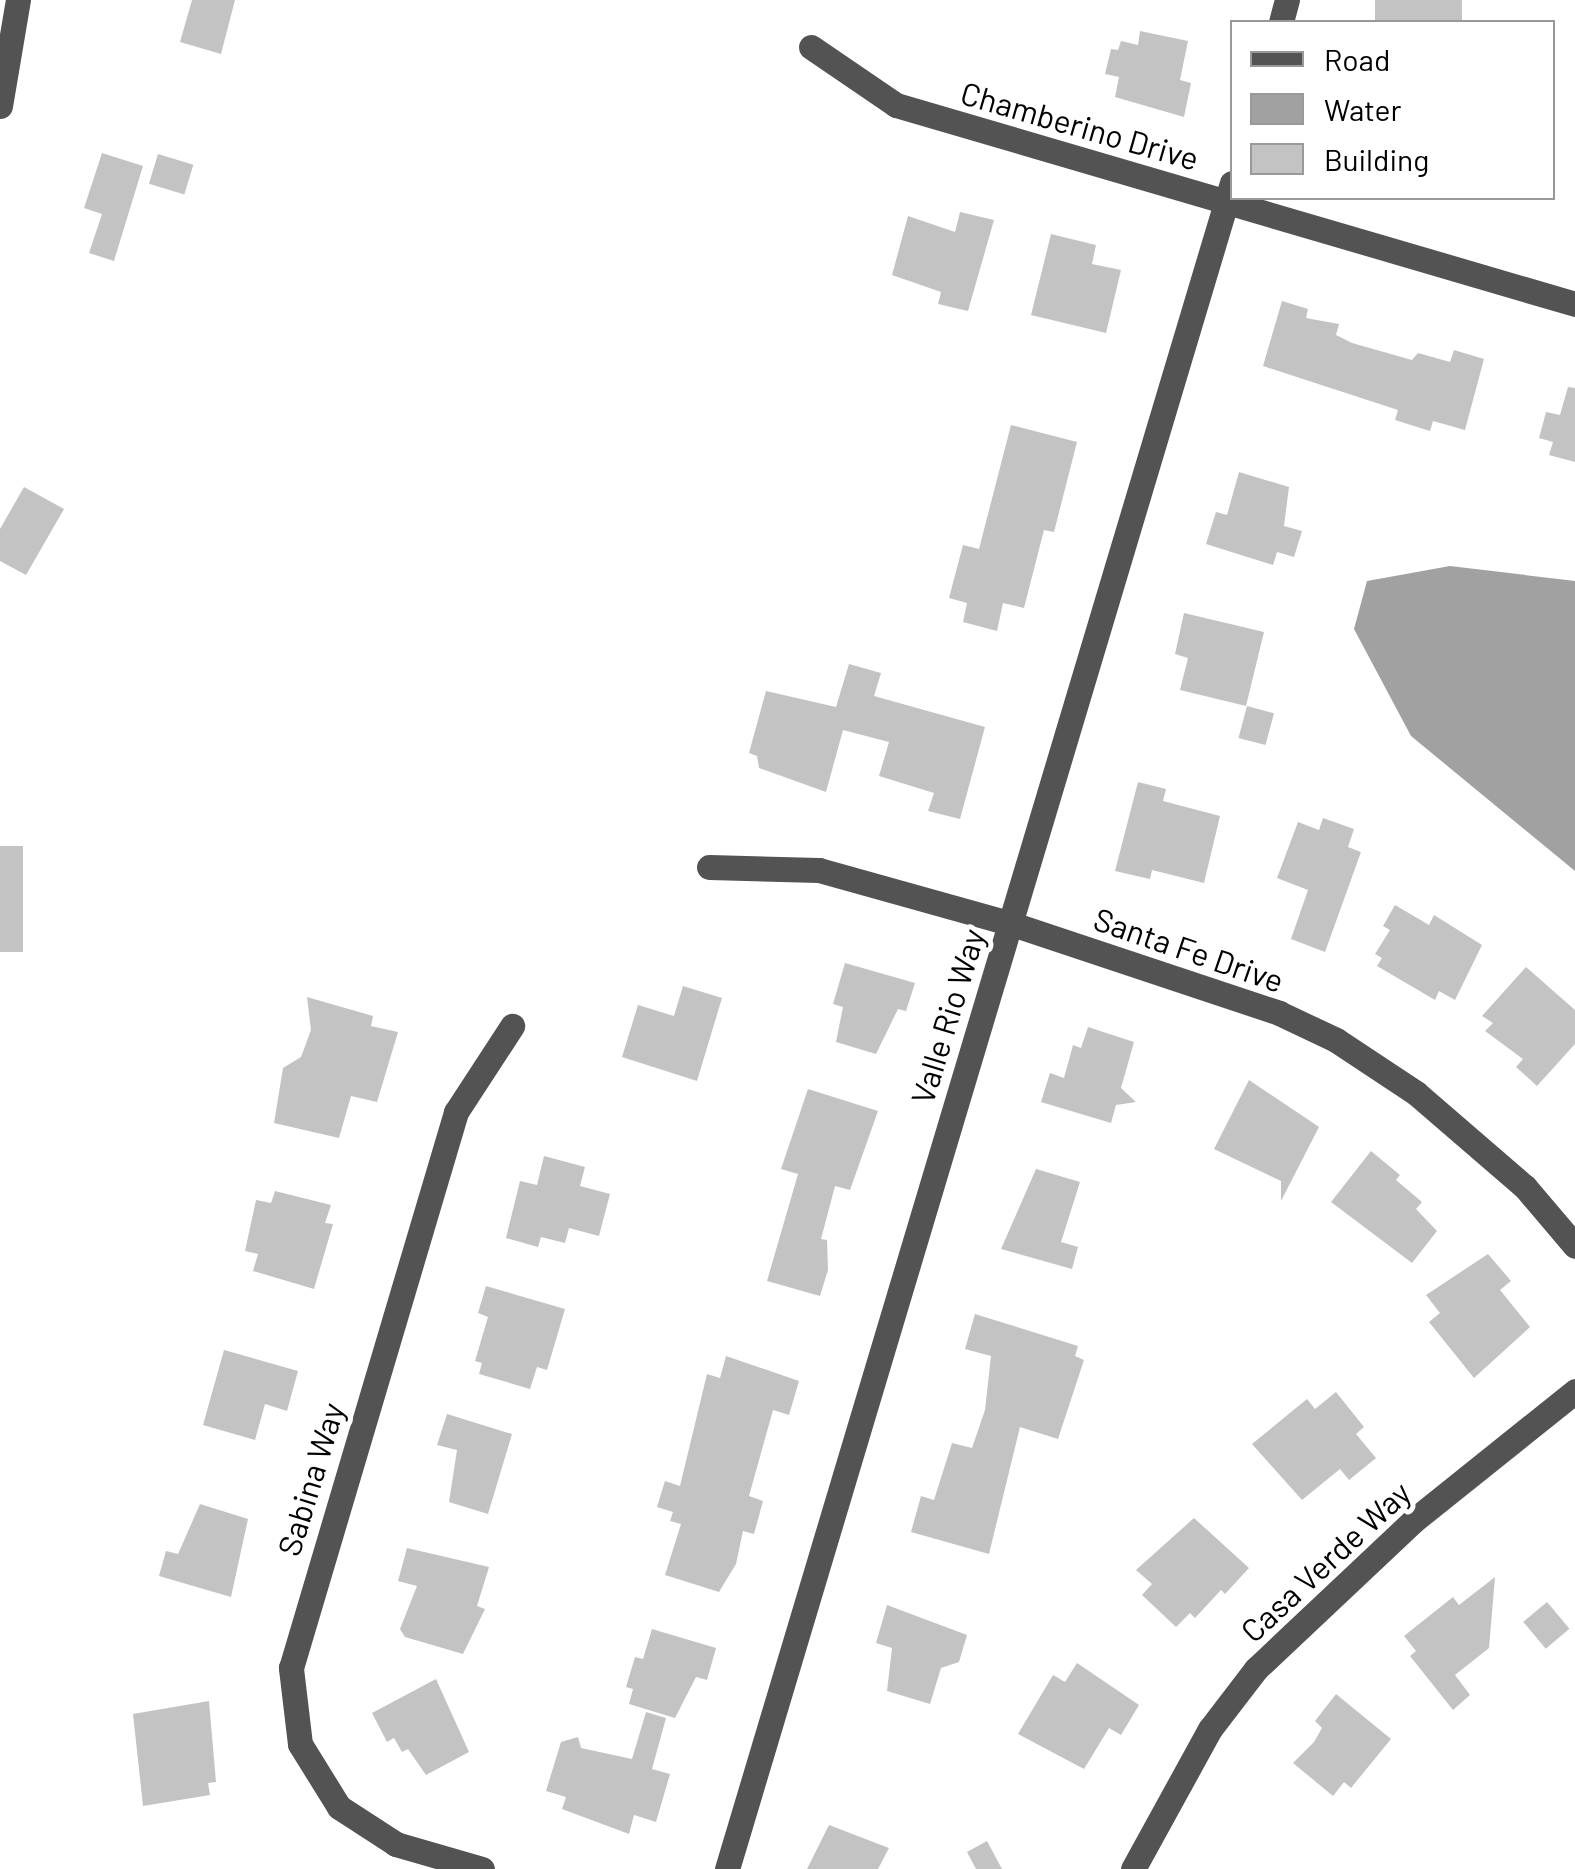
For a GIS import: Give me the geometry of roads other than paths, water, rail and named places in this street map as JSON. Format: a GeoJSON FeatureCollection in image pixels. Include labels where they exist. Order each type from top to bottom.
{"type":"FeatureCollection","features":[{"type":"Feature","properties":{"kind":"street"},"geometry":{"type":"LineString","coordinates":[[0,106],[18,0]]}},
{"type":"Feature","properties":{"kind":"street","name":"Chamberino Drive"},"geometry":{"type":"LineString","coordinates":[[812,47],[896,106],[1230,193]]}},
{"type":"Feature","properties":{"kind":"street","name":"Valle Rio Way"},"geometry":{"type":"LineString","coordinates":[[727,1869],[1230,193]]}},
{"type":"Feature","properties":{"kind":"street","name":"Chamberino Drive"},"geometry":{"type":"LineString","coordinates":[[1252,200],[1575,304]]}},
{"type":"Feature","properties":{"kind":"street","name":"Santa Fe Drive"},"geometry":{"type":"LineString","coordinates":[[708,867],[819,870],[1206,984],[1336,1040],[1479,1143],[1575,1246]]}},
{"type":"Feature","properties":{"kind":"street","name":"Sabina Way"},"geometry":{"type":"LineString","coordinates":[[482,1869],[396,1844],[339,1806],[300,1744],[290,1668],[456,1112],[512,1026]]}},
{"type":"Feature","properties":{"kind":"street","name":"Casa Verde Way"},"geometry":{"type":"LineString","coordinates":[[1133,1869],[1210,1729],[1256,1669],[1413,1521],[1575,1391]]}},
{"type":"Feature","properties":{"kind":"water"},"geometry":{"type":"Polygon","coordinates":[[[1450,566],[1575,581],[1575,871],[1411,736],[1354,629],[1367,581],[1450,566]]]}}]}
